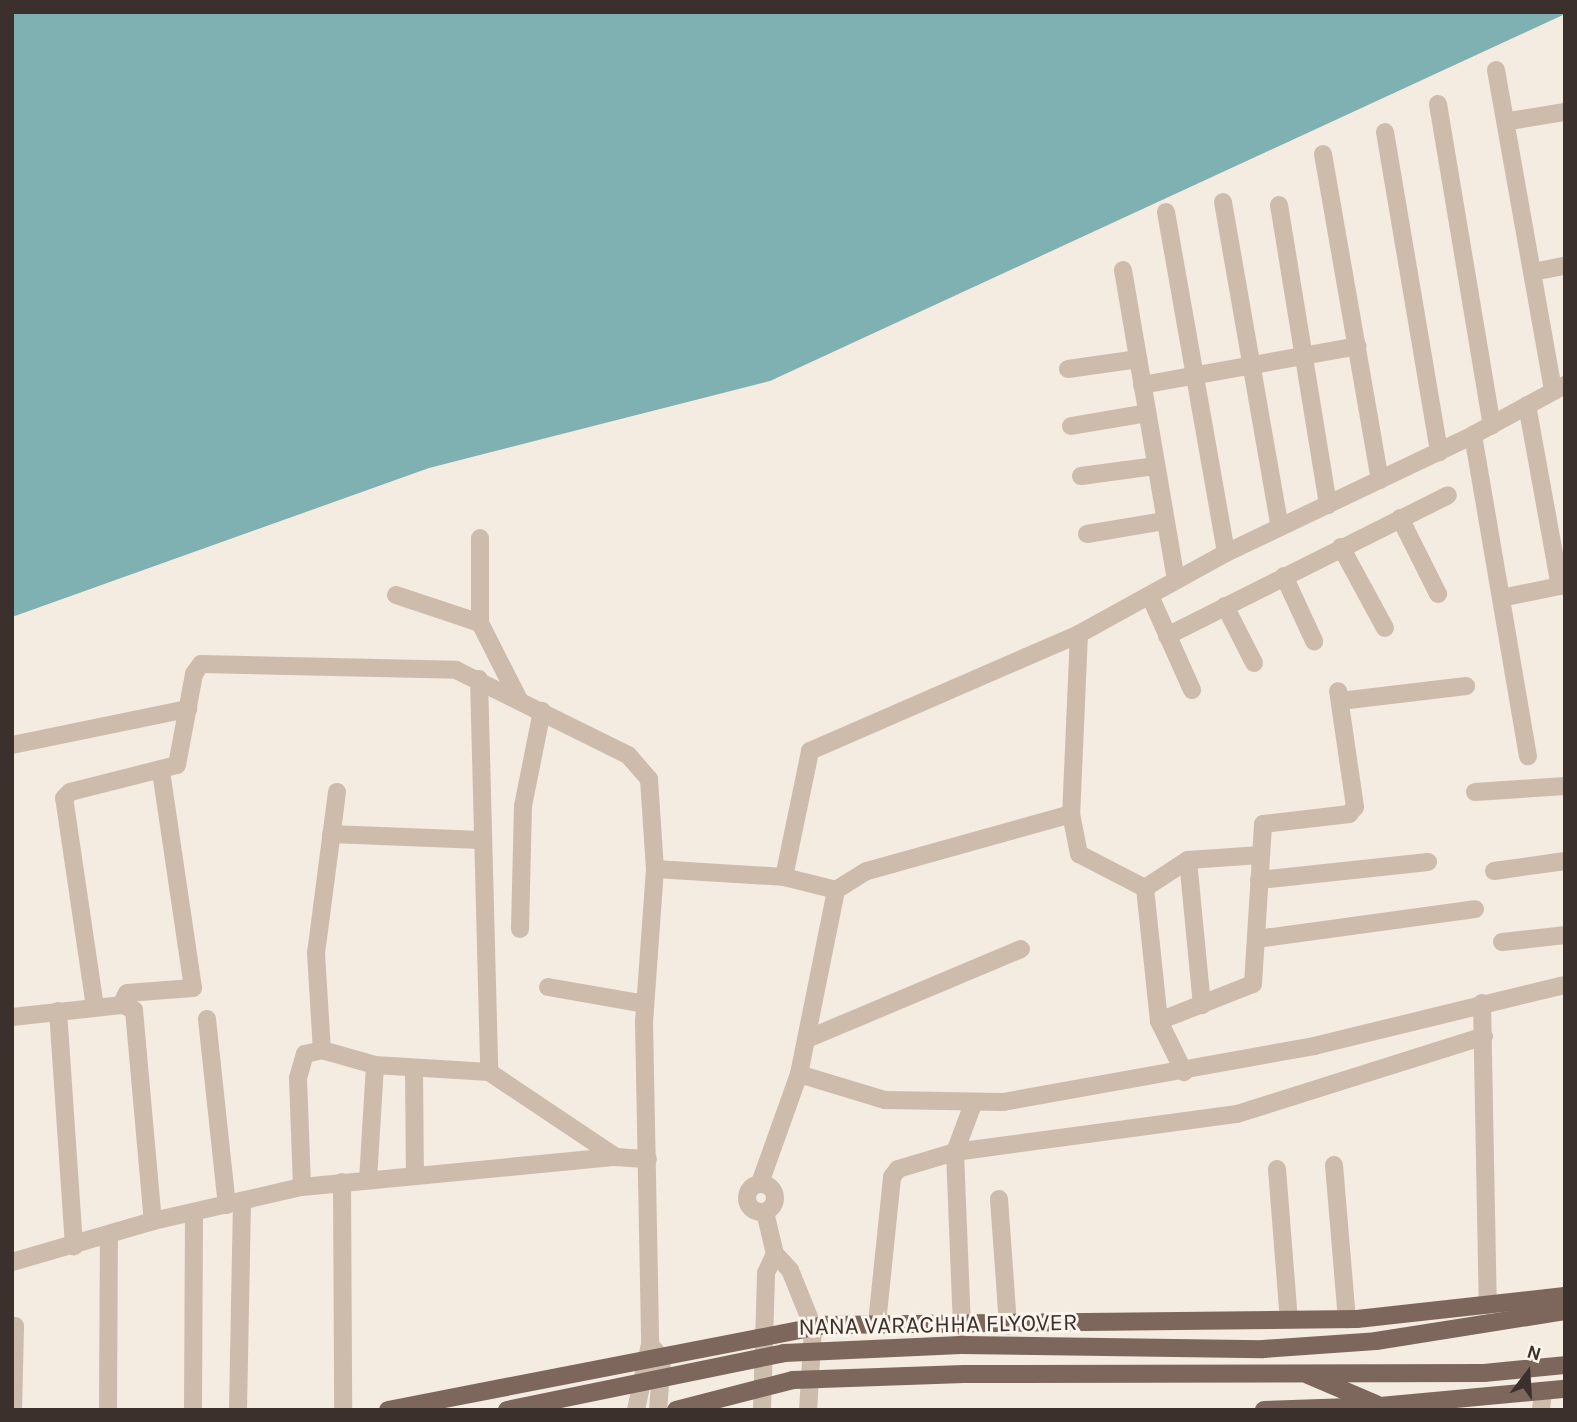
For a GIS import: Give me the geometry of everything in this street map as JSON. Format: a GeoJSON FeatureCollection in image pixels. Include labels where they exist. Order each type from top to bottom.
{"type":"FeatureCollection","features":[{"type":"Feature","properties":{"kind":"main road"},"geometry":{"type":"LineString","coordinates":[[388,1410],[644,1363],[813,1327],[877,1323],[962,1327],[1347,1319],[1565,1296]]}},
{"type":"Feature","properties":{"kind":"main road","name":"NANA VARACHHA FLYOVER"},"geometry":{"type":"LineString","coordinates":[[507,1410],[784,1353],[961,1345],[1263,1349],[1376,1341],[1556,1312]]}},
{"type":"Feature","properties":{"kind":"main road"},"geometry":{"type":"LineString","coordinates":[[1417,1313],[1453,1329]]}},
{"type":"Feature","properties":{"kind":"main road"},"geometry":{"type":"LineString","coordinates":[[1376,1341],[1417,1313]]}},
{"type":"Feature","properties":{"kind":"main road","name":"NANA VARACHHA FLYOVER"},"geometry":{"type":"LineString","coordinates":[[677,1410],[793,1380],[1263,1372],[1485,1373],[1565,1365]]}},
{"type":"Feature","properties":{"kind":"main road"},"geometry":{"type":"LineString","coordinates":[[1302,1372],[1380,1406]]}},
{"type":"Feature","properties":{"kind":"main road"},"geometry":{"type":"LineString","coordinates":[[1447,1400],[1485,1373]]}},
{"type":"Feature","properties":{"kind":"main road"},"geometry":{"type":"LineString","coordinates":[[1264,1410],[1380,1406],[1565,1389]]}},
{"type":"Feature","properties":{"kind":"street"},"geometry":{"type":"LineString","coordinates":[[784,877],[810,751],[1079,634],[1226,553],[1439,452],[1559,388],[1533,272],[1508,121],[1496,69]]}},
{"type":"Feature","properties":{"kind":"street"},"geometry":{"type":"LineString","coordinates":[[1438,104],[1492,425]]}},
{"type":"Feature","properties":{"kind":"street"},"geometry":{"type":"LineString","coordinates":[[1508,121],[1565,112]]}},
{"type":"Feature","properties":{"kind":"street"},"geometry":{"type":"LineString","coordinates":[[1385,132],[1439,452]]}},
{"type":"Feature","properties":{"kind":"street"},"geometry":{"type":"LineString","coordinates":[[1323,154],[1380,480]]}},
{"type":"Feature","properties":{"kind":"street"},"geometry":{"type":"LineString","coordinates":[[1223,202],[1280,527]]}},
{"type":"Feature","properties":{"kind":"street"},"geometry":{"type":"LineString","coordinates":[[1279,205],[1328,505]]}},
{"type":"Feature","properties":{"kind":"street"},"geometry":{"type":"LineString","coordinates":[[1166,212],[1226,553]]}},
{"type":"Feature","properties":{"kind":"street"},"geometry":{"type":"LineString","coordinates":[[1533,272],[1565,266]]}},
{"type":"Feature","properties":{"kind":"street"},"geometry":{"type":"LineString","coordinates":[[1123,270],[1175,580]]}},
{"type":"Feature","properties":{"kind":"street"},"geometry":{"type":"LineString","coordinates":[[1142,385],[1358,346]]}},
{"type":"Feature","properties":{"kind":"street"},"geometry":{"type":"LineString","coordinates":[[1068,369],[1138,359]]}},
{"type":"Feature","properties":{"kind":"street"},"geometry":{"type":"LineString","coordinates":[[1501,598],[1562,586],[1527,405]]}},
{"type":"Feature","properties":{"kind":"street"},"geometry":{"type":"LineString","coordinates":[[1071,426],[1147,413]]}},
{"type":"Feature","properties":{"kind":"street"},"geometry":{"type":"LineString","coordinates":[[1473,435],[1528,756]]}},
{"type":"Feature","properties":{"kind":"street"},"geometry":{"type":"LineString","coordinates":[[1081,476],[1156,466]]}},
{"type":"Feature","properties":{"kind":"street"},"geometry":{"type":"LineString","coordinates":[[1167,636],[1448,495]]}},
{"type":"Feature","properties":{"kind":"street"},"geometry":{"type":"LineString","coordinates":[[1400,518],[1438,594]]}},
{"type":"Feature","properties":{"kind":"street"},"geometry":{"type":"LineString","coordinates":[[1087,534],[1166,521]]}},
{"type":"Feature","properties":{"kind":"street"},"geometry":{"type":"LineString","coordinates":[[480,538],[480,624],[520,700]]}},
{"type":"Feature","properties":{"kind":"street"},"geometry":{"type":"LineString","coordinates":[[1341,547],[1385,628]]}},
{"type":"Feature","properties":{"kind":"street"},"geometry":{"type":"LineString","coordinates":[[1284,576],[1314,641]]}},
{"type":"Feature","properties":{"kind":"street"},"geometry":{"type":"LineString","coordinates":[[396,595],[480,624]]}},
{"type":"Feature","properties":{"kind":"street"},"geometry":{"type":"LineString","coordinates":[[1150,596],[1192,690]]}},
{"type":"Feature","properties":{"kind":"street"},"geometry":{"type":"LineString","coordinates":[[1225,606],[1254,663]]}},
{"type":"Feature","properties":{"kind":"street"},"geometry":{"type":"LineString","coordinates":[[1079,634],[1071,814],[1080,856],[1145,888]]}},
{"type":"Feature","properties":{"kind":"street"},"geometry":{"type":"LineString","coordinates":[[95,1007],[64,798],[69,792],[161,770],[179,763],[194,674],[207,662],[447,669],[479,679],[628,755],[649,779],[655,869],[645,1004],[650,1344],[636,1410]]}},
{"type":"Feature","properties":{"kind":"street"},"geometry":{"type":"LineString","coordinates":[[479,679],[489,1072]]}},
{"type":"Feature","properties":{"kind":"street"},"geometry":{"type":"LineString","coordinates":[[1159,1021],[1253,984],[1261,831],[1267,821],[1349,814],[1355,807],[1339,696],[1466,686]]}},
{"type":"Feature","properties":{"kind":"street"},"geometry":{"type":"LineString","coordinates":[[12,745],[188,709]]}},
{"type":"Feature","properties":{"kind":"street"},"geometry":{"type":"LineString","coordinates":[[520,929],[523,806],[542,711]]}},
{"type":"Feature","properties":{"kind":"street"},"geometry":{"type":"LineString","coordinates":[[121,1005],[127,993],[193,988],[161,770]]}},
{"type":"Feature","properties":{"kind":"street"},"geometry":{"type":"LineString","coordinates":[[1475,792],[1565,786]]}},
{"type":"Feature","properties":{"kind":"street"},"geometry":{"type":"LineString","coordinates":[[322,1050],[316,953],[337,792]]}},
{"type":"Feature","properties":{"kind":"street"},"geometry":{"type":"LineString","coordinates":[[655,869],[784,877],[836,890],[867,871],[1071,814]]}},
{"type":"Feature","properties":{"kind":"street"},"geometry":{"type":"LineString","coordinates":[[331,834],[481,840]]}},
{"type":"Feature","properties":{"kind":"street"},"geometry":{"type":"LineString","coordinates":[[1145,888],[1188,860],[1260,855]]}},
{"type":"Feature","properties":{"kind":"street"},"geometry":{"type":"LineString","coordinates":[[1188,860],[1202,1005]]}},
{"type":"Feature","properties":{"kind":"street"},"geometry":{"type":"LineString","coordinates":[[1494,871],[1565,861]]}},
{"type":"Feature","properties":{"kind":"street"},"geometry":{"type":"LineString","coordinates":[[1259,880],[1429,862]]}},
{"type":"Feature","properties":{"kind":"street"},"geometry":{"type":"LineString","coordinates":[[1145,888],[1159,1021],[1184,1072]]}},
{"type":"Feature","properties":{"kind":"street"},"geometry":{"type":"LineString","coordinates":[[808,1410],[813,1327],[790,1270],[775,1254],[765,1212],[751,1207],[747,1197],[748,1189],[760,1183],[799,1074],[836,890]]}},
{"type":"Feature","properties":{"kind":"street"},"geometry":{"type":"LineString","coordinates":[[1257,939],[1475,909]]}},
{"type":"Feature","properties":{"kind":"street"},"geometry":{"type":"LineString","coordinates":[[1502,942],[1565,934]]}},
{"type":"Feature","properties":{"kind":"street"},"geometry":{"type":"LineString","coordinates":[[807,1039],[1021,949]]}},
{"type":"Feature","properties":{"kind":"street"},"geometry":{"type":"LineString","coordinates":[[799,1074],[886,1100],[973,1104],[1184,1072],[1314,1046],[1482,1003],[1565,985]]}},
{"type":"Feature","properties":{"kind":"street"},"geometry":{"type":"LineString","coordinates":[[548,988],[645,1004]]}},
{"type":"Feature","properties":{"kind":"street"},"geometry":{"type":"LineString","coordinates":[[1482,1003],[1488,1305]]}},
{"type":"Feature","properties":{"kind":"street"},"geometry":{"type":"LineString","coordinates":[[12,1017],[95,1007],[130,1006],[136,1015],[153,1221]]}},
{"type":"Feature","properties":{"kind":"street"},"geometry":{"type":"LineString","coordinates":[[58,1011],[74,1246]]}},
{"type":"Feature","properties":{"kind":"street"},"geometry":{"type":"LineString","coordinates":[[207,1019],[235,1203],[238,1410]]}},
{"type":"Feature","properties":{"kind":"street"},"geometry":{"type":"LineString","coordinates":[[877,1323],[893,1172],[955,1153],[1237,1114],[1484,1036]]}},
{"type":"Feature","properties":{"kind":"street"},"geometry":{"type":"LineString","coordinates":[[302,1187],[299,1078],[305,1054],[322,1050],[374,1065],[489,1072],[615,1157]]}},
{"type":"Feature","properties":{"kind":"street"},"geometry":{"type":"LineString","coordinates":[[368,1181],[374,1065]]}},
{"type":"Feature","properties":{"kind":"street"},"geometry":{"type":"LineString","coordinates":[[414,1068],[415,1174]]}},
{"type":"Feature","properties":{"kind":"street"},"geometry":{"type":"LineString","coordinates":[[962,1327],[955,1153],[973,1104]]}},
{"type":"Feature","properties":{"kind":"street"},"geometry":{"type":"LineString","coordinates":[[12,1262],[153,1221],[302,1187],[415,1174],[615,1157],[648,1159]]}},
{"type":"Feature","properties":{"kind":"street"},"geometry":{"type":"LineString","coordinates":[[1334,1165],[1347,1319]]}},
{"type":"Feature","properties":{"kind":"street"},"geometry":{"type":"LineString","coordinates":[[1277,1169],[1289,1320]]}},
{"type":"Feature","properties":{"kind":"street"},"geometry":{"type":"LineString","coordinates":[[342,1182],[343,1410]]}},
{"type":"Feature","properties":{"kind":"street"},"geometry":{"type":"LineString","coordinates":[[999,1199],[1007,1326]]}},
{"type":"Feature","properties":{"kind":"street"},"geometry":{"type":"LineString","coordinates":[[193,1410],[194,1212]]}},
{"type":"Feature","properties":{"kind":"street"},"geometry":{"type":"LineString","coordinates":[[108,1410],[109,1235]]}},
{"type":"Feature","properties":{"kind":"street"},"geometry":{"type":"LineString","coordinates":[[762,1410],[766,1273],[775,1254]]}},
{"type":"Feature","properties":{"kind":"street"},"geometry":{"type":"LineString","coordinates":[[13,1410],[15,1326]]}},
{"type":"Feature","properties":{"kind":"street"},"geometry":{"type":"LineString","coordinates":[[650,1344],[662,1359],[658,1410]]}},
{"type":"Feature","properties":{"kind":"street"},"geometry":{"type":"LineString","coordinates":[[1541,1410],[1543,1391]]}},
{"type":"Feature","properties":{"kind":"water"},"geometry":{"type":"Polygon","coordinates":[[[12,12],[1565,14],[770,381],[429,468],[12,617],[12,12]]]}}]}
